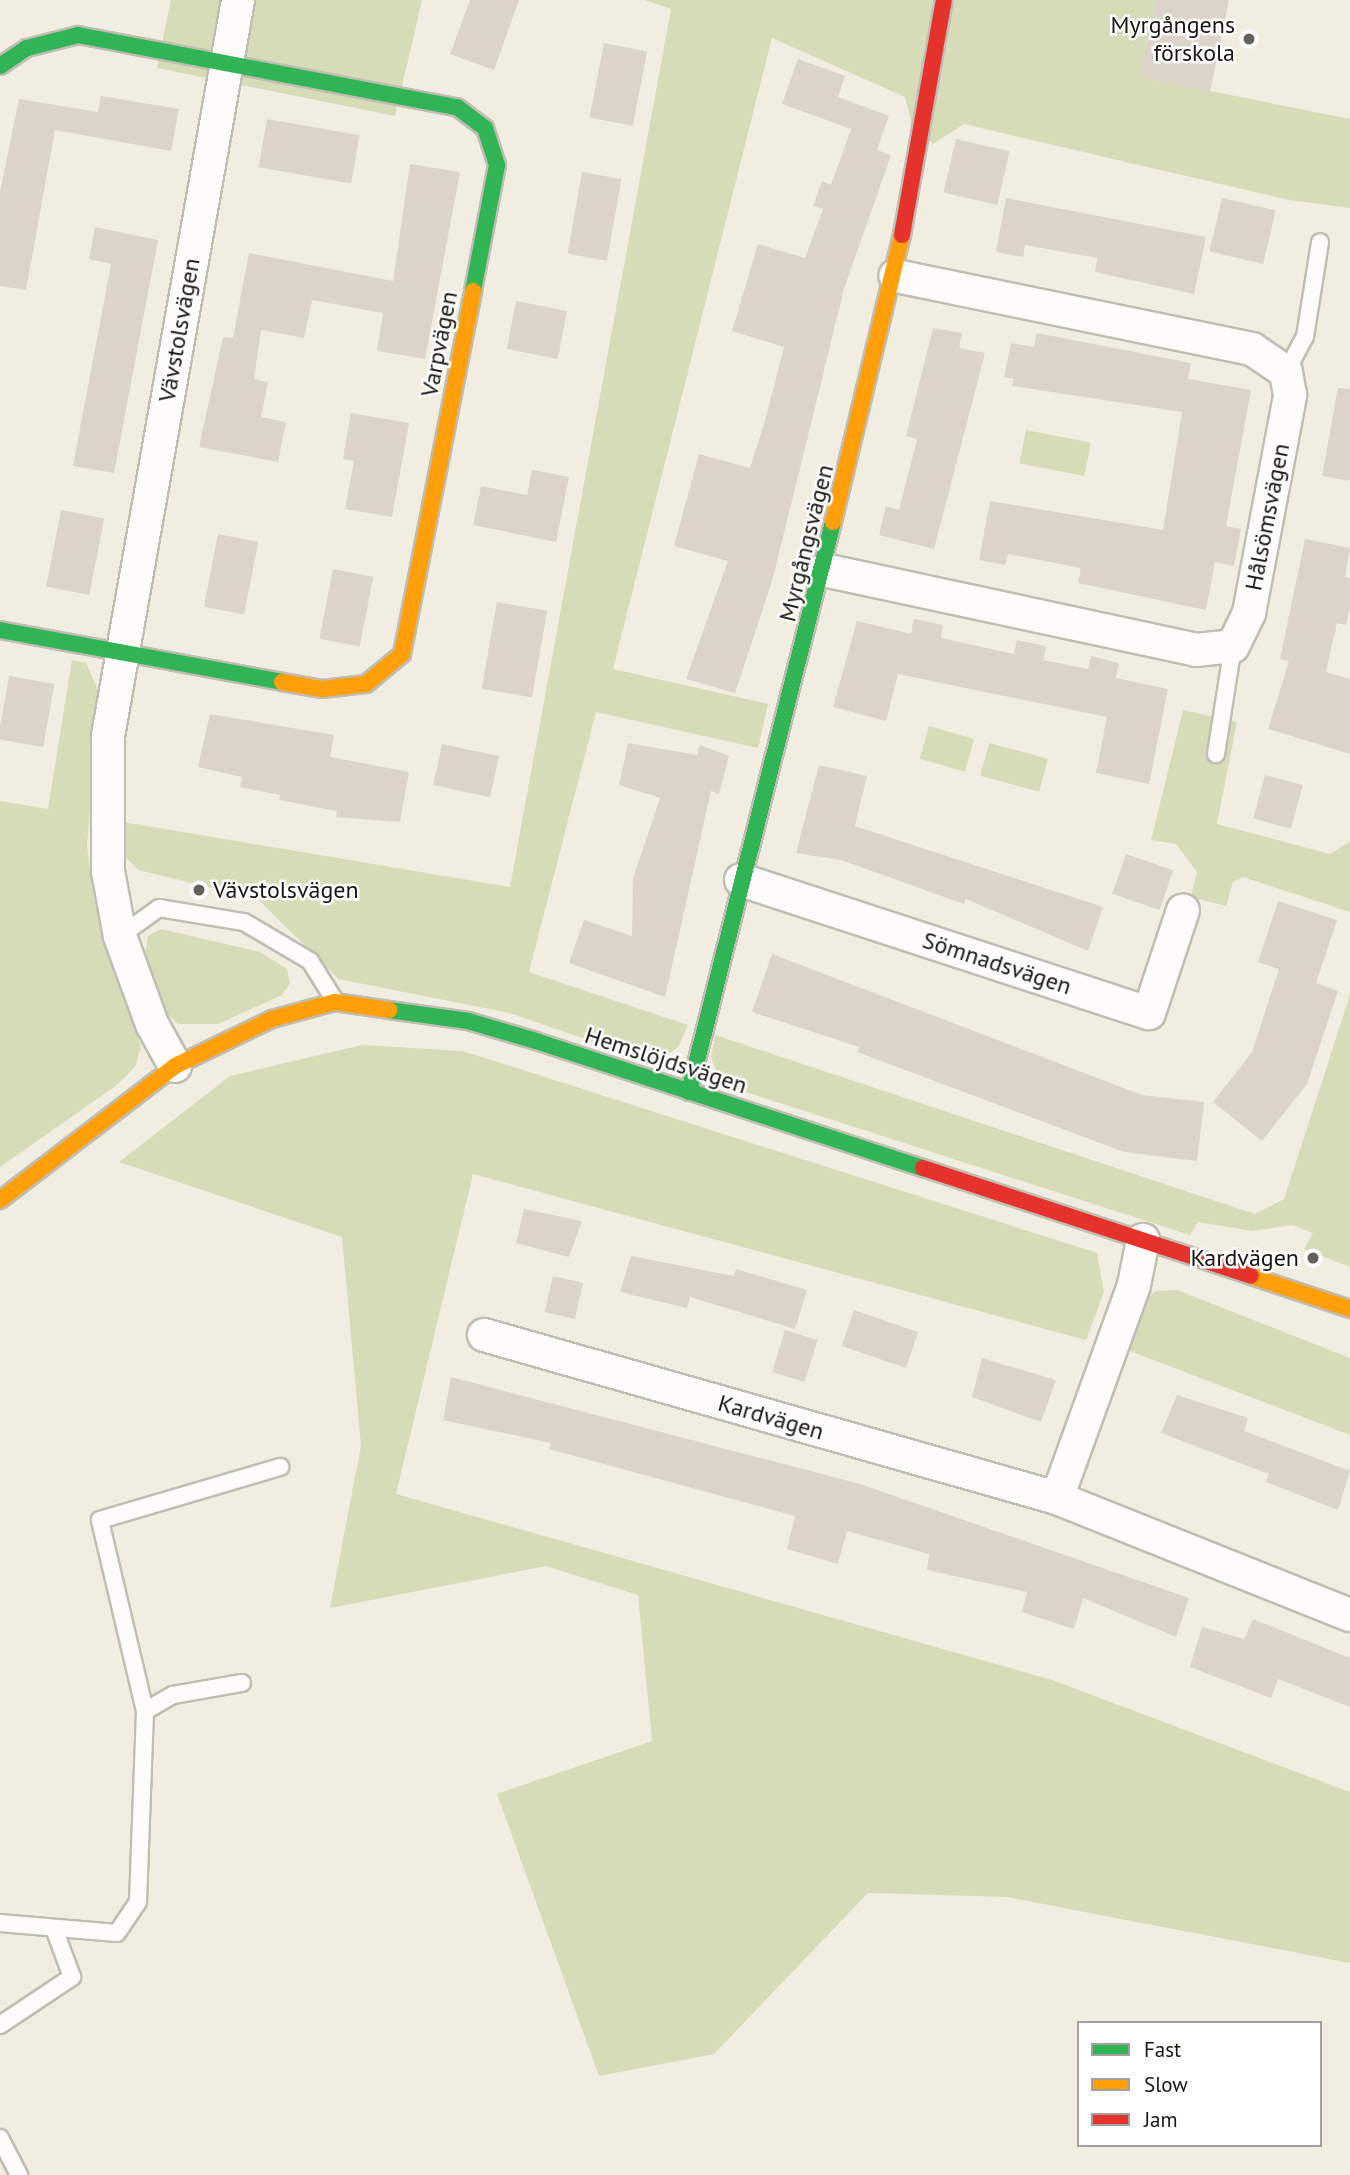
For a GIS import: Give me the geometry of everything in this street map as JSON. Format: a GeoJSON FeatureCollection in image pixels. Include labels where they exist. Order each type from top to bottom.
{"type":"FeatureCollection","features":[{"type":"Feature","properties":{"kind":"street","name":"Vävstolsvägen"},"geometry":{"type":"LineString","coordinates":[[175,1066],[152,1024],[120,936],[104,810],[123,650],[238,0]]}},
{"type":"Feature","properties":{"kind":"street","name":"Myrgångsvägen"},"geometry":{"type":"LineString","coordinates":[[689,1092],[741,880],[824,570],[895,276],[944,0]]}},
{"type":"Feature","properties":{"kind":"street","name":"Varpvägen"},"geometry":{"type":"LineString","coordinates":[[0,66],[27,48],[78,35],[457,107],[485,128],[497,166],[402,654],[366,684],[322,689],[123,650],[0,630]]}},
{"type":"Feature","properties":{"kind":"street"},"geometry":{"type":"LineString","coordinates":[[895,276],[1252,349],[1286,372]]}},
{"type":"Feature","properties":{"kind":"street","name":"Hålsömsvägen"},"geometry":{"type":"LineString","coordinates":[[1233,646],[1249,613],[1267,522],[1290,395],[1286,372]]}},
{"type":"Feature","properties":{"kind":"street"},"geometry":{"type":"LineString","coordinates":[[824,570],[1196,650],[1233,646]]}},
{"type":"Feature","properties":{"kind":"street","name":"Sömnadsvägen"},"geometry":{"type":"LineString","coordinates":[[741,880],[1149,1013],[1183,910]]}},
{"type":"Feature","properties":{"kind":"street","name":"Hemslöjdsvägen"},"geometry":{"type":"LineString","coordinates":[[0,1200],[175,1066],[272,1019],[335,1002],[468,1020],[1350,1309]]}},
{"type":"Feature","properties":{"kind":"street"},"geometry":{"type":"LineString","coordinates":[[1056,1498],[1134,1285],[1143,1240]]}},
{"type":"Feature","properties":{"kind":"street","name":"Kardvägen"},"geometry":{"type":"LineString","coordinates":[[485,1335],[1056,1498],[1350,1615]]}},
{"type":"Feature","properties":{"kind":"lane"},"geometry":{"type":"LineString","coordinates":[[1286,372],[1305,337],[1320,242]]}},
{"type":"Feature","properties":{"kind":"lane"},"geometry":{"type":"LineString","coordinates":[[1216,754],[1233,646]]}},
{"type":"Feature","properties":{"kind":"lane"},"geometry":{"type":"LineString","coordinates":[[120,936],[159,908],[244,922],[310,961],[335,1002]]}},
{"type":"Feature","properties":{"kind":"lane"},"geometry":{"type":"LineString","coordinates":[[0,1923],[55,1931],[117,1933],[138,1902],[145,1711],[100,1520],[281,1467]]}},
{"type":"Feature","properties":{"kind":"lane"},"geometry":{"type":"LineString","coordinates":[[145,1711],[173,1695],[242,1683]]}},
{"type":"Feature","properties":{"kind":"lane"},"geometry":{"type":"LineString","coordinates":[[0,2025],[72,1977],[55,1931]]}},
{"type":"Feature","properties":{"kind":"lane"},"geometry":{"type":"LineString","coordinates":[[0,2138],[19,2175]]}},
{"type":"Feature","properties":{"kind":"green space"},"geometry":{"type":"Polygon","coordinates":[[[171,0],[422,0],[395,116],[157,68],[171,0]]]}},
{"type":"Feature","properties":{"kind":"green space"},"geometry":{"type":"Polygon","coordinates":[[[645,0],[1156,0],[1141,77],[1350,119],[1350,208],[1289,200],[964,124],[933,144],[911,122],[905,97],[772,38],[613,669],[768,704],[758,748],[596,712],[529,972],[688,1025],[678,1047],[662,1059],[643,1059],[510,1013],[338,979],[258,899],[138,870],[120,851],[117,821],[510,887],[671,9],[645,0]]]}},
{"type":"Feature","properties":{"kind":"green space"},"geometry":{"type":"Polygon","coordinates":[[[1026,430],[1091,443],[1084,476],[1020,463],[1026,430]]]}},
{"type":"Feature","properties":{"kind":"green space"},"geometry":{"type":"Polygon","coordinates":[[[72,660],[86,663],[100,695],[87,845],[94,900],[141,1047],[135,1067],[117,1085],[0,1167],[0,801],[48,809],[72,660]]]}},
{"type":"Feature","properties":{"kind":"green space"},"geometry":{"type":"Polygon","coordinates":[[[1183,710],[1237,722],[1217,824],[1330,854],[1350,841],[1350,912],[1243,877],[1233,882],[1226,906],[1191,897],[1197,872],[1176,844],[1151,840],[1183,710]]]}},
{"type":"Feature","properties":{"kind":"green space"},"geometry":{"type":"Polygon","coordinates":[[[929,726],[974,739],[965,772],[920,759],[929,726]]]}},
{"type":"Feature","properties":{"kind":"green space"},"geometry":{"type":"Polygon","coordinates":[[[989,743],[1048,759],[1039,792],[980,776],[989,743]]]}},
{"type":"Feature","properties":{"kind":"green space"},"geometry":{"type":"Polygon","coordinates":[[[161,929],[260,952],[287,969],[290,984],[282,995],[218,1024],[178,1024],[159,1006],[143,967],[148,936],[161,929]]]}},
{"type":"Feature","properties":{"kind":"green space"},"geometry":{"type":"Polygon","coordinates":[[[1350,995],[1350,1267],[1304,1249],[1313,1233],[1292,1225],[1252,1231],[1198,1222],[1190,1235],[733,1088],[718,1076],[711,1057],[715,1035],[1255,1214],[1284,1199],[1350,995]]]}},
{"type":"Feature","properties":{"kind":"green space"},"geometry":{"type":"Polygon","coordinates":[[[362,1045],[463,1051],[1097,1253],[1104,1292],[1086,1340],[473,1174],[396,1494],[1052,1680],[1350,1792],[1350,1963],[1007,1897],[868,1893],[714,2054],[599,2076],[497,1794],[652,1741],[638,1595],[546,1566],[330,1608],[361,1446],[342,1237],[119,1162],[230,1076],[362,1045]]]}},
{"type":"Feature","properties":{"kind":"green space"},"geometry":{"type":"Polygon","coordinates":[[[1177,1290],[1350,1358],[1350,1435],[1130,1351],[1144,1301],[1156,1291],[1177,1290]]]}},
{"type":"Feature","properties":{"kind":"building"},"geometry":{"type":"Polygon","coordinates":[[[470,0],[519,0],[494,70],[450,54],[470,0]]]}},
{"type":"Feature","properties":{"kind":"building"},"geometry":{"type":"Polygon","coordinates":[[[1156,0],[1229,0],[1210,92],[1140,77],[1156,0]]]}},
{"type":"Feature","properties":{"kind":"building"},"geometry":{"type":"Polygon","coordinates":[[[604,43],[647,51],[633,126],[589,118],[604,43]]]}},
{"type":"Feature","properties":{"kind":"building"},"geometry":{"type":"Polygon","coordinates":[[[798,59],[845,76],[838,97],[889,116],[877,150],[891,155],[844,289],[773,578],[735,693],[686,679],[728,561],[674,546],[699,454],[750,468],[766,417],[784,347],[732,331],[758,244],[805,258],[823,209],[813,206],[822,181],[831,185],[851,129],[782,104],[798,59]]]}},
{"type":"Feature","properties":{"kind":"building"},"geometry":{"type":"Polygon","coordinates":[[[101,96],[179,109],[171,151],[55,130],[26,290],[0,286],[0,192],[19,99],[98,112],[101,96]]]}},
{"type":"Feature","properties":{"kind":"building"},"geometry":{"type":"Polygon","coordinates":[[[267,119],[360,135],[351,184],[258,167],[267,119]]]}},
{"type":"Feature","properties":{"kind":"building"},"geometry":{"type":"Polygon","coordinates":[[[956,139],[1010,151],[997,205],[944,193],[956,139]]]}},
{"type":"Feature","properties":{"kind":"building"},"geometry":{"type":"Polygon","coordinates":[[[410,164],[460,172],[425,359],[377,351],[383,313],[312,300],[304,338],[261,330],[254,379],[268,382],[261,417],[286,422],[278,462],[199,447],[223,337],[233,338],[249,253],[393,281],[410,164]]]}},
{"type":"Feature","properties":{"kind":"building"},"geometry":{"type":"Polygon","coordinates":[[[582,172],[621,179],[607,261],[568,254],[582,172]]]}},
{"type":"Feature","properties":{"kind":"building"},"geometry":{"type":"Polygon","coordinates":[[[1006,198],[1206,237],[1194,294],[1095,272],[1097,258],[1025,245],[1023,257],[996,252],[1006,198]]]}},
{"type":"Feature","properties":{"kind":"building"},"geometry":{"type":"Polygon","coordinates":[[[1222,198],[1276,210],[1263,264],[1210,252],[1222,198]]]}},
{"type":"Feature","properties":{"kind":"building"},"geometry":{"type":"Polygon","coordinates":[[[95,227],[158,240],[114,473],[73,466],[111,264],[89,259],[95,227]]]}},
{"type":"Feature","properties":{"kind":"building"},"geometry":{"type":"Polygon","coordinates":[[[516,301],[567,311],[558,359],[507,349],[516,301]]]}},
{"type":"Feature","properties":{"kind":"building"},"geometry":{"type":"Polygon","coordinates":[[[933,328],[962,333],[959,348],[985,353],[934,549],[879,535],[886,506],[899,510],[917,439],[906,436],[933,328]]]}},
{"type":"Feature","properties":{"kind":"building"},"geometry":{"type":"Polygon","coordinates":[[[1037,333],[1191,363],[1188,379],[1251,390],[1226,526],[1241,529],[1234,566],[1215,562],[1206,610],[1078,583],[1081,568],[1008,554],[1005,565],[979,560],[990,501],[1163,530],[1182,412],[1012,386],[1014,379],[1004,377],[1011,343],[1034,347],[1037,333]]]}},
{"type":"Feature","properties":{"kind":"building"},"geometry":{"type":"Polygon","coordinates":[[[1338,388],[1350,389],[1350,481],[1322,476],[1338,388]]]}},
{"type":"Feature","properties":{"kind":"building"},"geometry":{"type":"Polygon","coordinates":[[[351,413],[409,423],[392,517],[345,509],[354,461],[343,459],[351,413]]]}},
{"type":"Feature","properties":{"kind":"building"},"geometry":{"type":"Polygon","coordinates":[[[532,470],[569,477],[556,542],[473,525],[481,486],[527,495],[532,470]]]}},
{"type":"Feature","properties":{"kind":"building"},"geometry":{"type":"Polygon","coordinates":[[[61,510],[104,518],[89,595],[46,587],[61,510]]]}},
{"type":"Feature","properties":{"kind":"building"},"geometry":{"type":"Polygon","coordinates":[[[218,534],[258,542],[244,614],[204,607],[218,534]]]}},
{"type":"Feature","properties":{"kind":"building"},"geometry":{"type":"Polygon","coordinates":[[[1305,539],[1350,548],[1345,577],[1350,578],[1350,608],[1346,625],[1337,623],[1326,672],[1350,679],[1350,754],[1268,729],[1289,661],[1280,659],[1305,539]]]}},
{"type":"Feature","properties":{"kind":"building"},"geometry":{"type":"Polygon","coordinates":[[[333,569],[373,577],[360,647],[319,639],[333,569]]]}},
{"type":"Feature","properties":{"kind":"building"},"geometry":{"type":"Polygon","coordinates":[[[497,602],[547,611],[532,698],[482,689],[497,602]]]}},
{"type":"Feature","properties":{"kind":"building"},"geometry":{"type":"Polygon","coordinates":[[[914,619],[943,625],[941,638],[1014,654],[1017,640],[1046,646],[1043,660],[1088,669],[1091,656],[1119,663],[1116,678],[1168,689],[1149,784],[1096,773],[1107,717],[898,674],[886,721],[833,707],[857,621],[911,634],[914,619]]]}},
{"type":"Feature","properties":{"kind":"building"},"geometry":{"type":"Polygon","coordinates":[[[9,676],[54,684],[43,747],[0,739],[9,676]]]}},
{"type":"Feature","properties":{"kind":"building"},"geometry":{"type":"Polygon","coordinates":[[[210,714],[334,735],[330,757],[409,772],[400,822],[336,817],[337,811],[279,800],[280,795],[240,787],[242,777],[198,767],[210,714]]]}},
{"type":"Feature","properties":{"kind":"building"},"geometry":{"type":"Polygon","coordinates":[[[628,743],[697,755],[700,745],[729,756],[719,794],[711,791],[665,997],[569,963],[584,920],[632,936],[633,878],[660,798],[619,785],[628,743]]]}},
{"type":"Feature","properties":{"kind":"building"},"geometry":{"type":"Polygon","coordinates":[[[442,744],[499,756],[490,797],[433,785],[442,744]]]}},
{"type":"Feature","properties":{"kind":"building"},"geometry":{"type":"Polygon","coordinates":[[[819,765],[867,776],[855,826],[1103,907],[1088,951],[966,899],[964,904],[841,860],[796,853],[819,765]]]}},
{"type":"Feature","properties":{"kind":"building"},"geometry":{"type":"Polygon","coordinates":[[[1265,775],[1303,785],[1291,829],[1253,818],[1265,775]]]}},
{"type":"Feature","properties":{"kind":"building"},"geometry":{"type":"Polygon","coordinates":[[[1126,854],[1173,870],[1160,910],[1112,894],[1126,854]]]}},
{"type":"Feature","properties":{"kind":"building"},"geometry":{"type":"Polygon","coordinates":[[[1278,901],[1337,920],[1316,983],[1338,991],[1307,1084],[1262,1141],[1213,1102],[1252,1052],[1279,969],[1258,962],[1278,901]]]}},
{"type":"Feature","properties":{"kind":"building"},"geometry":{"type":"Polygon","coordinates":[[[772,954],[1142,1095],[1204,1102],[1197,1161],[1124,1152],[857,1052],[859,1047],[752,1012],[772,954]]]}},
{"type":"Feature","properties":{"kind":"building"},"geometry":{"type":"Polygon","coordinates":[[[524,1209],[582,1221],[569,1257],[516,1243],[524,1209]]]}},
{"type":"Feature","properties":{"kind":"building"},"geometry":{"type":"Polygon","coordinates":[[[631,1256],[734,1276],[736,1269],[807,1290],[795,1329],[690,1297],[687,1308],[620,1292],[631,1256]]]}},
{"type":"Feature","properties":{"kind":"building"},"geometry":{"type":"Polygon","coordinates":[[[553,1276],[583,1283],[575,1319],[545,1312],[553,1276]]]}},
{"type":"Feature","properties":{"kind":"building"},"geometry":{"type":"Polygon","coordinates":[[[854,1310],[918,1332],[906,1368],[842,1346],[854,1310]]]}},
{"type":"Feature","properties":{"kind":"building"},"geometry":{"type":"Polygon","coordinates":[[[785,1330],[818,1340],[805,1382],[772,1372],[785,1330]]]}},
{"type":"Feature","properties":{"kind":"building"},"geometry":{"type":"Polygon","coordinates":[[[982,1358],[1056,1380],[1041,1422],[972,1397],[982,1358]]]}},
{"type":"Feature","properties":{"kind":"building"},"geometry":{"type":"Polygon","coordinates":[[[451,1377],[860,1484],[1189,1598],[1176,1637],[1083,1598],[1074,1629],[1022,1612],[1027,1592],[927,1570],[929,1554],[847,1531],[838,1564],[787,1549],[795,1516],[549,1449],[551,1443],[443,1420],[451,1377]]]}},
{"type":"Feature","properties":{"kind":"building"},"geometry":{"type":"Polygon","coordinates":[[[1177,1395],[1248,1418],[1244,1431],[1350,1471],[1338,1510],[1266,1482],[1269,1474],[1161,1433],[1177,1395]]]}},
{"type":"Feature","properties":{"kind":"building"},"geometry":{"type":"Polygon","coordinates":[[[1253,1619],[1350,1658],[1350,1707],[1278,1679],[1271,1698],[1190,1667],[1202,1627],[1244,1639],[1253,1619]]]}},
{"type":"Feature","properties":{"kind":"traffic: fast"},"geometry":{"type":"LineString","coordinates":[[0,66],[27,48],[78,35],[457,107],[485,128],[497,165],[473,291]]}},
{"type":"Feature","properties":{"kind":"traffic: fast"},"geometry":{"type":"LineString","coordinates":[[689,1092],[833,522]]}},
{"type":"Feature","properties":{"kind":"traffic: fast"},"geometry":{"type":"LineString","coordinates":[[0,630],[282,682]]}},
{"type":"Feature","properties":{"kind":"traffic: fast"},"geometry":{"type":"LineString","coordinates":[[389,1010],[468,1021],[536,1041],[923,1168]]}},
{"type":"Feature","properties":{"kind":"traffic: slow"},"geometry":{"type":"LineString","coordinates":[[833,522],[902,235]]}},
{"type":"Feature","properties":{"kind":"traffic: slow"},"geometry":{"type":"LineString","coordinates":[[282,682],[322,689],[366,684],[402,654],[473,291]]}},
{"type":"Feature","properties":{"kind":"traffic: slow"},"geometry":{"type":"LineString","coordinates":[[0,1200],[175,1066],[272,1019],[335,1002],[389,1010]]}},
{"type":"Feature","properties":{"kind":"traffic: slow"},"geometry":{"type":"LineString","coordinates":[[1251,1276],[1350,1309]]}},
{"type":"Feature","properties":{"kind":"traffic: jam"},"geometry":{"type":"LineString","coordinates":[[902,235],[944,0]]}},
{"type":"Feature","properties":{"kind":"traffic: jam"},"geometry":{"type":"LineString","coordinates":[[923,1168],[1251,1276]]}},
{"type":"Feature","properties":{"kind":"place","name":"Myrgångens förskola"},"geometry":{"type":"Point","coordinates":[1249,39]}},
{"type":"Feature","properties":{"kind":"place","name":"Vävstolsvägen"},"geometry":{"type":"Point","coordinates":[199,890]}},
{"type":"Feature","properties":{"kind":"place","name":"Kardvägen"},"geometry":{"type":"Point","coordinates":[1313,1258]}}]}
